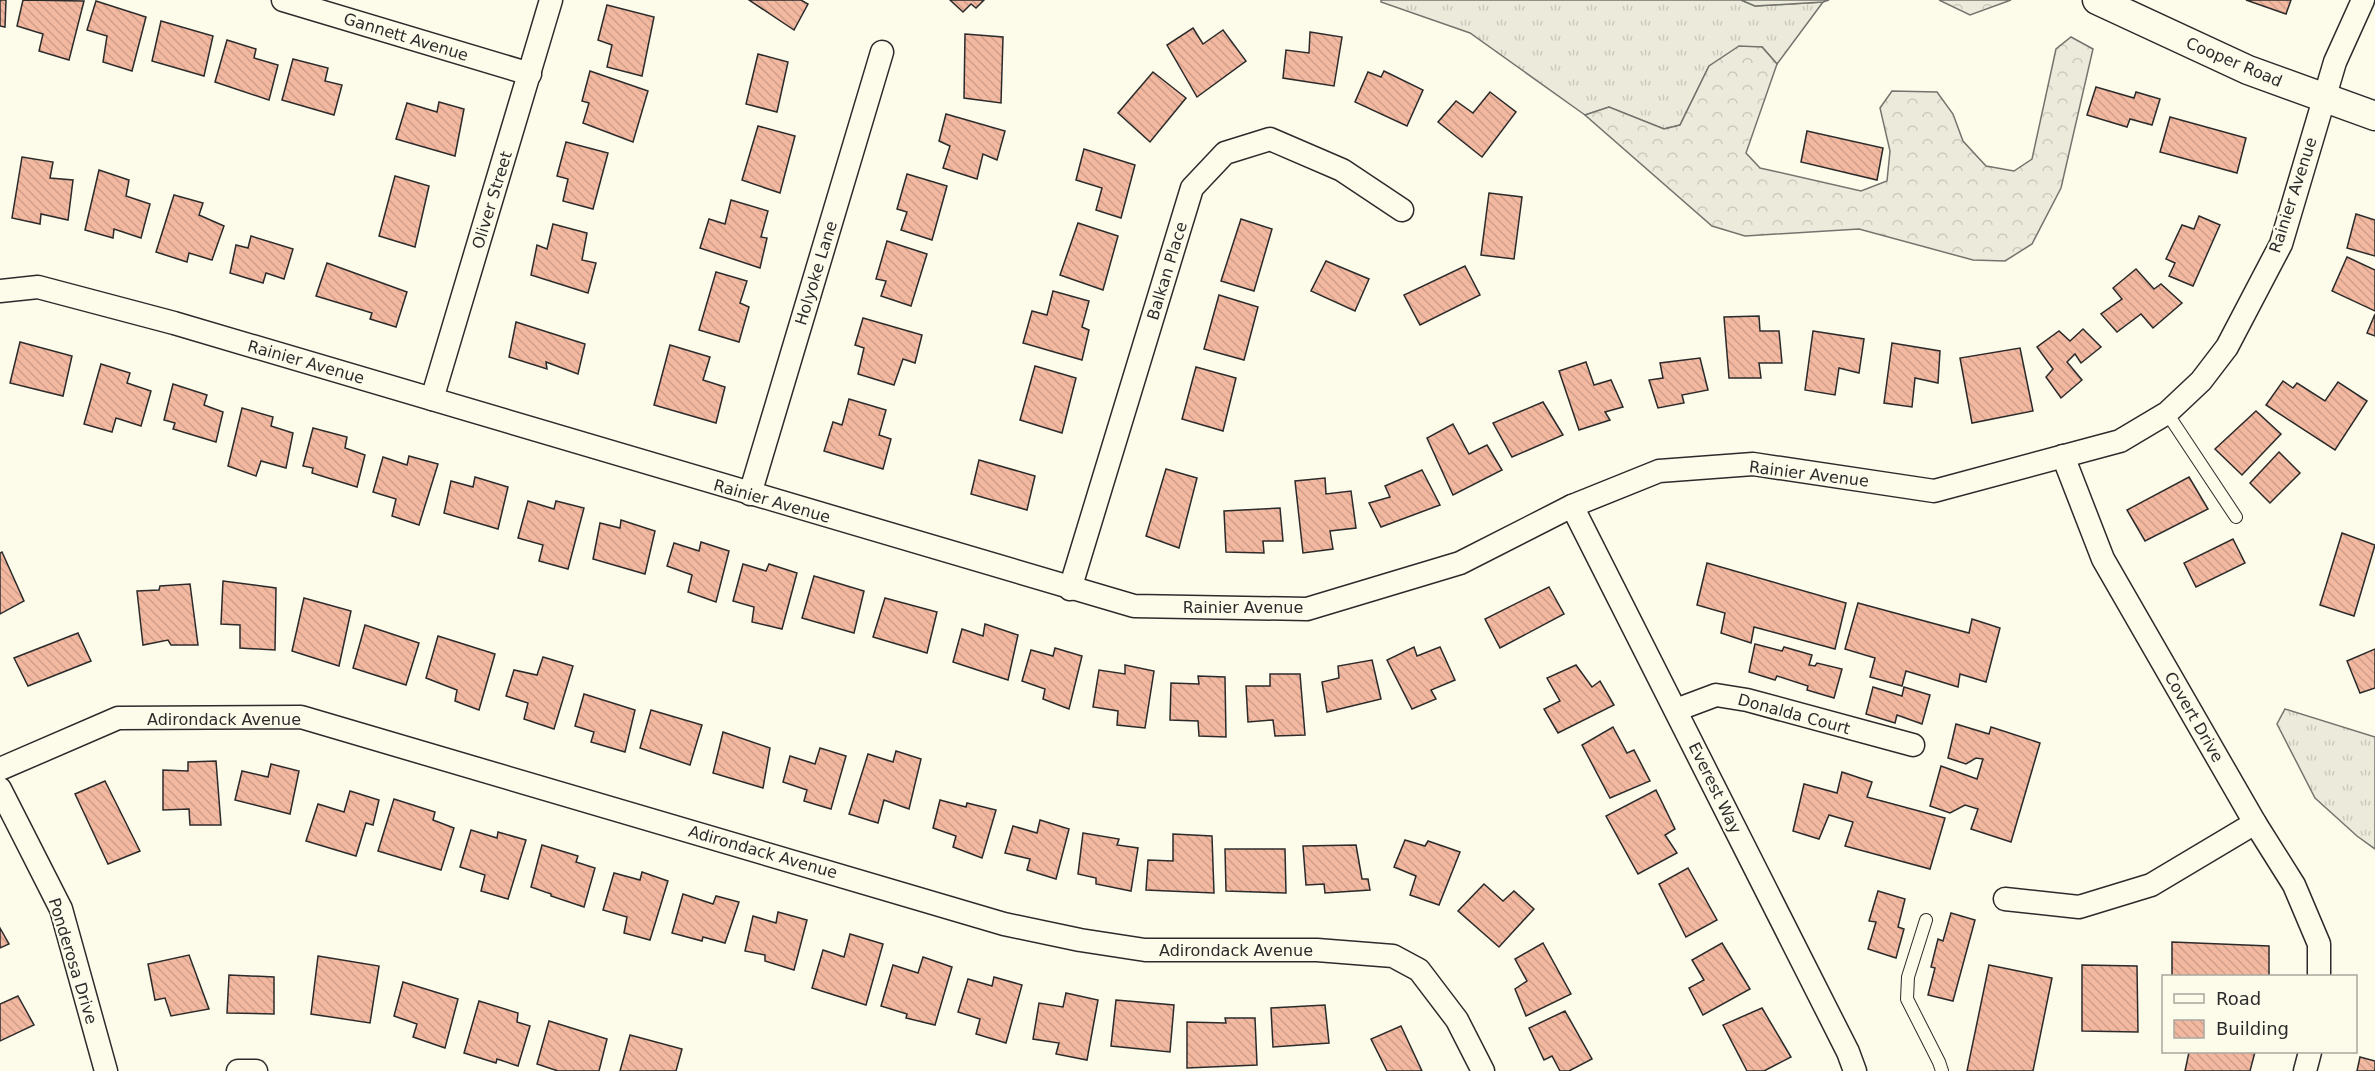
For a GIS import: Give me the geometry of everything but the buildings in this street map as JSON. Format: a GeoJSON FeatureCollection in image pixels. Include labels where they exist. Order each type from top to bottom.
{"type":"FeatureCollection","features":[{"type":"Feature","properties":{"kind":"street","name":"Gannett Avenue"},"geometry":{"type":"LineString","coordinates":[[283,0],[530,74]]}},
{"type":"Feature","properties":{"kind":"street","name":"Oliver Street"},"geometry":{"type":"LineString","coordinates":[[432,399],[551,0]]}},
{"type":"Feature","properties":{"kind":"street","name":"Cooper Road"},"geometry":{"type":"LineString","coordinates":[[2097,0],[2248,70],[2375,116]]}},
{"type":"Feature","properties":{"kind":"street","name":"Rainier Avenue"},"geometry":{"type":"LineString","coordinates":[[0,291],[38,287],[174,323],[1134,606],[1307,609],[1460,563],[1572,506],[1659,471],[1753,464],[1934,491],[2120,441],[2167,413],[2201,381],[2227,347],[2281,244],[2335,62],[2363,0]]}},
{"type":"Feature","properties":{"kind":"street","name":"Holyoke Lane"},"geometry":{"type":"LineString","coordinates":[[750,494],[882,52]]}},
{"type":"Feature","properties":{"kind":"street","name":"Balkan Place"},"geometry":{"type":"LineString","coordinates":[[1070,589],[1192,188],[1225,153],[1270,139],[1342,170],[1402,210]]}},
{"type":"Feature","properties":{"kind":"street","name":"Covert Drive"},"geometry":{"type":"LineString","coordinates":[[2063,456],[2103,559],[2255,823],[2294,885],[2319,944],[2319,975]]}},
{"type":"Feature","properties":{"kind":"street","name":"Everest Way"},"geometry":{"type":"LineString","coordinates":[[1572,506],[1848,1052],[1855,1071]]}},
{"type":"Feature","properties":{"kind":"street","name":"Donalda Court"},"geometry":{"type":"LineString","coordinates":[[1676,710],[1716,695],[1747,700],[1913,745]]}},
{"type":"Feature","properties":{"kind":"street","name":"Adirondack Avenue"},"geometry":{"type":"LineString","coordinates":[[0,768],[118,718],[301,717],[1025,928],[1080,940],[1145,950],[1317,950],[1393,956],[1419,970],[1457,1020],[1483,1071]]}},
{"type":"Feature","properties":{"kind":"street","name":"Ponderosa Drive"},"geometry":{"type":"LineString","coordinates":[[0,789],[61,909],[106,1071]]}},
{"type":"Feature","properties":{"kind":"street"},"geometry":{"type":"LineString","coordinates":[[2005,899],[2079,907],[2151,885],[2255,823]]}},
{"type":"Feature","properties":{"kind":"street"},"geometry":{"type":"LineString","coordinates":[[2306,1071],[2310,1053]]}},
{"type":"Feature","properties":{"kind":"street"},"geometry":{"type":"LineString","coordinates":[[238,1071],[256,1071]]}},
{"type":"Feature","properties":{"kind":"lane"},"geometry":{"type":"LineString","coordinates":[[2167,413],[2236,517]]}},
{"type":"Feature","properties":{"kind":"lane"},"geometry":{"type":"LineString","coordinates":[[1926,920],[1908,977],[1907,999],[1942,1071]]}},
{"type":"Feature","properties":{"kind":"green space"},"geometry":{"type":"Polygon","coordinates":[[[1381,0],[1741,0],[1755,6],[1823,2],[1777,64],[1762,47],[1709,66],[1680,125],[1664,129],[1609,107],[1585,115],[1470,33],[1381,2],[1381,0]]]}},
{"type":"Feature","properties":{"kind":"green space"},"geometry":{"type":"Polygon","coordinates":[[[1741,0],[1829,0],[1755,6],[1741,0]]]}},
{"type":"Feature","properties":{"kind":"green space"},"geometry":{"type":"Polygon","coordinates":[[[1939,0],[2011,0],[1970,15],[1939,0]]]}},
{"type":"Feature","properties":{"kind":"green space"},"geometry":{"type":"Polygon","coordinates":[[[2071,37],[2093,49],[2061,188],[2032,244],[2005,261],[1973,260],[1859,229],[1745,236],[1712,226],[1585,115],[1609,107],[1664,129],[1680,125],[1709,66],[1739,46],[1762,47],[1777,64],[1746,153],[1760,168],[1861,191],[1887,181],[1890,151],[1880,108],[1892,91],[1937,92],[1953,114],[1963,141],[1986,166],[2014,171],[2032,159],[2056,49],[2071,37]]]}},
{"type":"Feature","properties":{"kind":"green space"},"geometry":{"type":"Polygon","coordinates":[[[2285,709],[2375,737],[2375,849],[2315,798],[2277,724],[2285,709]]]}}]}
